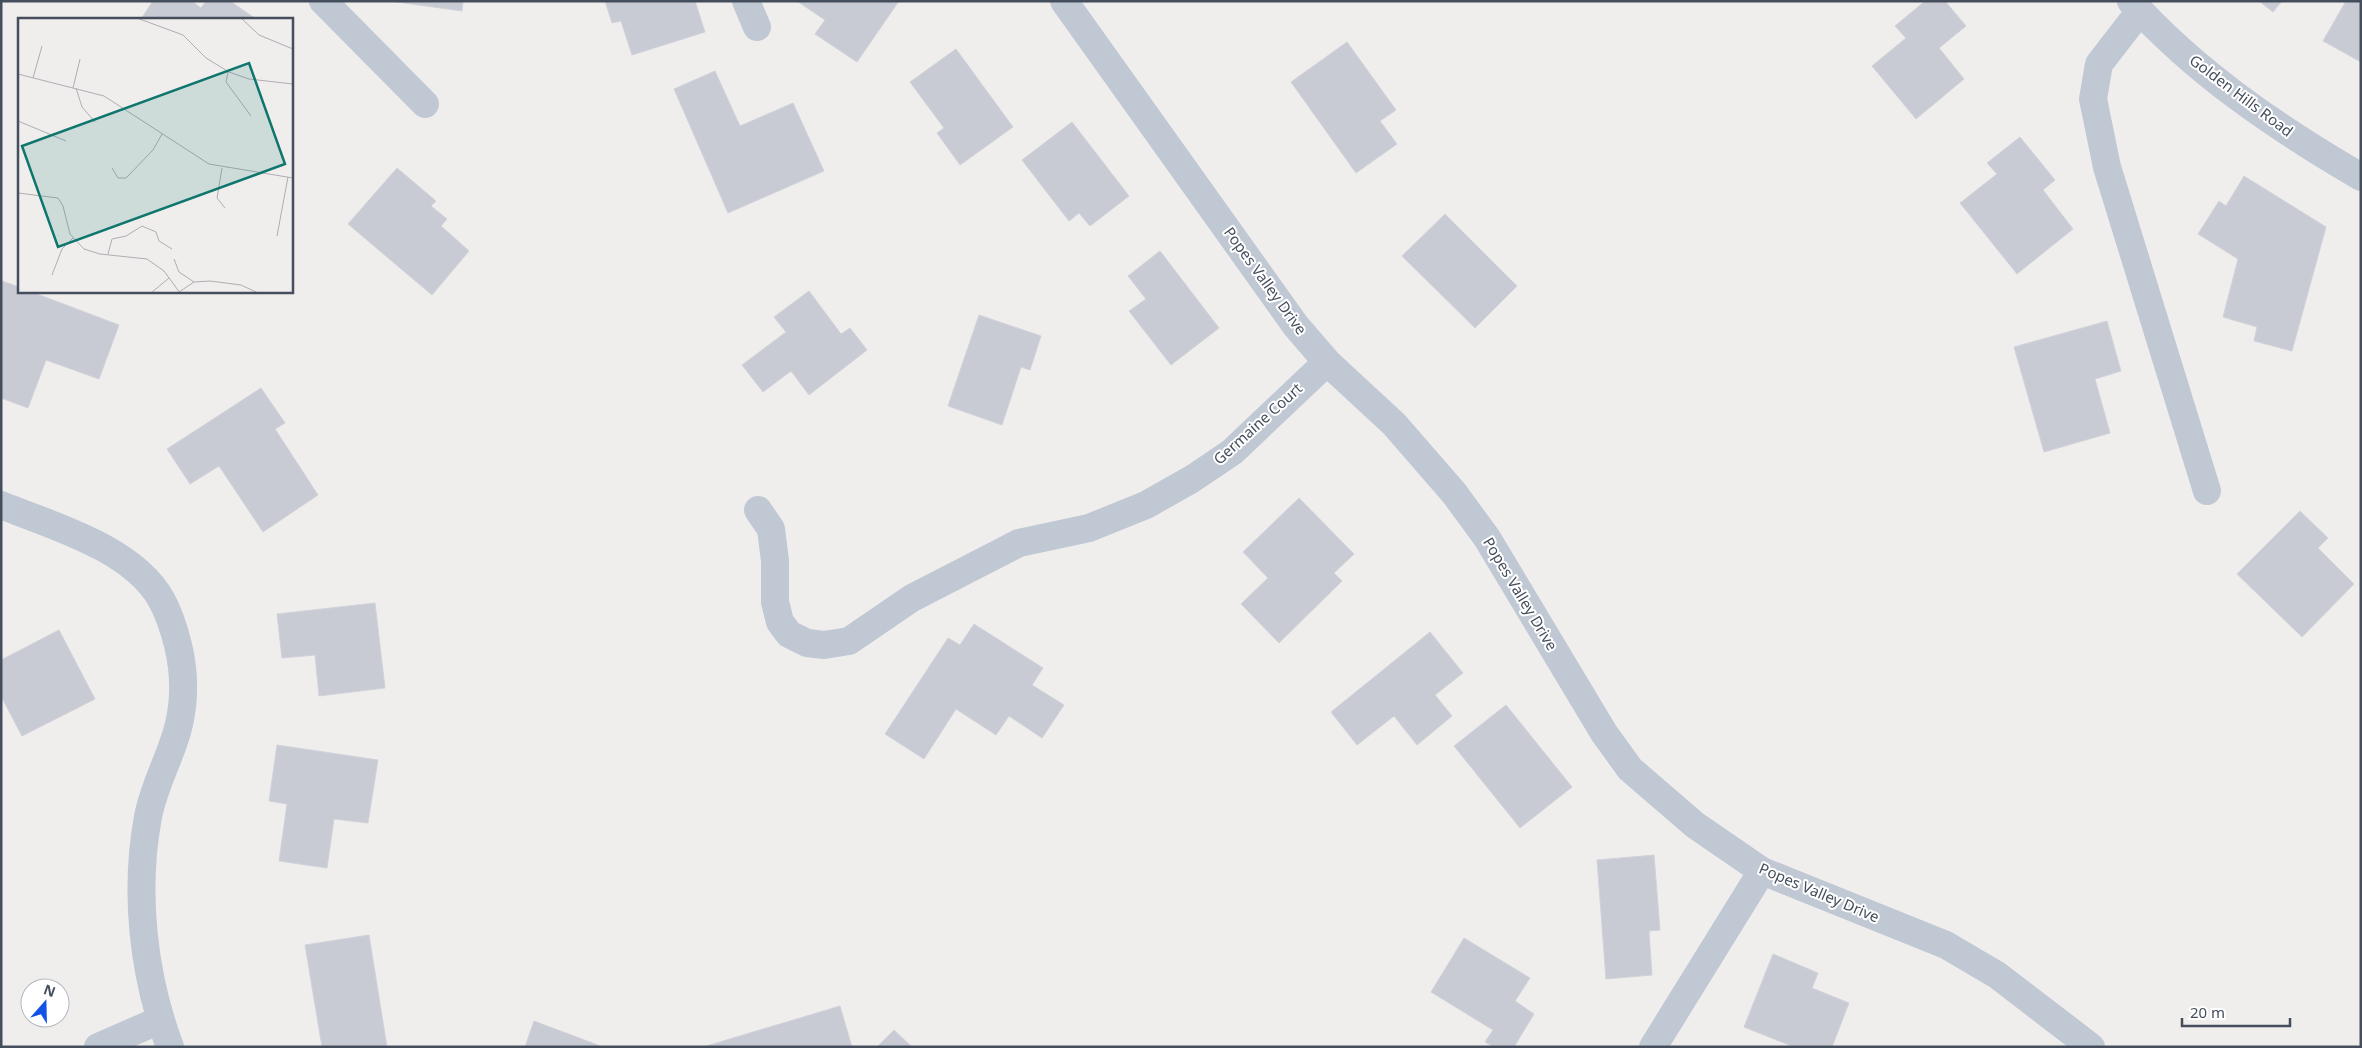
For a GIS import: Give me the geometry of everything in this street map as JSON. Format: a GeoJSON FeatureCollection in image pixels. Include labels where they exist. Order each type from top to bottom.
{"type":"FeatureCollection","features":[{"type":"Feature","properties":{"kind":"street"},"geometry":{"type":"LineString","coordinates":[[323,1],[425,104]]}},
{"type":"Feature","properties":{"kind":"street"},"geometry":{"type":"LineString","coordinates":[[746,1],[757,27]]}},
{"type":"Feature","properties":{"kind":"street","name":"Popes Valley Drive"},"geometry":{"type":"LineString","coordinates":[[1064,1],[1296,326],[1327,362],[1394,424],[1454,493],[1487,538],[1604,733],[1630,769],[1695,825],[1762,871],[1946,946],[1997,975],[2091,1047]]}},
{"type":"Feature","properties":{"kind":"street"},"geometry":{"type":"LineString","coordinates":[[2136,6],[2099,64],[2093,100],[2107,167],[2207,491]]}},
{"type":"Feature","properties":{"kind":"street","name":"Golden Hills Road"},"geometry":{"type":"LineString","coordinates":[[2136,6],[2201,68],[2261,115],[2307,146],[2361,177]]}},
{"type":"Feature","properties":{"kind":"street","name":"Germaine Court"},"geometry":{"type":"LineString","coordinates":[[758,510],[771,529],[775,561],[775,602],[780,622],[789,634],[807,643],[824,645],[849,641],[912,598],[1019,543],[1089,528],[1146,505],[1192,479],[1232,452],[1327,362]]}},
{"type":"Feature","properties":{"kind":"street"},"geometry":{"type":"LineString","coordinates":[[1,505],[112,552],[138,572],[160,598],[173,627],[182,662],[183,692],[179,724],[148,816],[143,860],[142,904],[148,967],[160,1020],[170,1047]]}},
{"type":"Feature","properties":{"kind":"street"},"geometry":{"type":"LineString","coordinates":[[1653,1047],[1762,871]]}},
{"type":"Feature","properties":{"kind":"street"},"geometry":{"type":"LineString","coordinates":[[98,1047],[160,1020]]}},
{"type":"Feature","properties":{"kind":"building"},"geometry":{"type":"Polygon","coordinates":[[[153,1],[192,1],[201,8],[206,1],[230,1],[255,18],[142,18],[153,1]]]}},
{"type":"Feature","properties":{"kind":"building"},"geometry":{"type":"Polygon","coordinates":[[[390,1],[463,1],[462,11],[390,1]]]}},
{"type":"Feature","properties":{"kind":"building"},"geometry":{"type":"Polygon","coordinates":[[[605,1],[695,1],[705,32],[632,55],[621,21],[612,23],[605,1]]]}},
{"type":"Feature","properties":{"kind":"building"},"geometry":{"type":"Polygon","coordinates":[[[797,1],[899,1],[857,62],[815,34],[825,20],[797,1]]]}},
{"type":"Feature","properties":{"kind":"building"},"geometry":{"type":"Polygon","coordinates":[[[1925,1],[1945,1],[1966,26],[1939,48],[1964,79],[1916,119],[1872,66],[1906,38],[1895,26],[1925,1]]]}},
{"type":"Feature","properties":{"kind":"building"},"geometry":{"type":"Polygon","coordinates":[[[2259,1],[2282,1],[2273,12],[2259,1]]]}},
{"type":"Feature","properties":{"kind":"building"},"geometry":{"type":"Polygon","coordinates":[[[2346,1],[2361,1],[2361,62],[2323,41],[2346,1]]]}},
{"type":"Feature","properties":{"kind":"building"},"geometry":{"type":"Polygon","coordinates":[[[1347,42],[1396,110],[1380,121],[1397,144],[1356,173],[1291,82],[1347,42]]]}},
{"type":"Feature","properties":{"kind":"building"},"geometry":{"type":"Polygon","coordinates":[[[956,49],[1013,127],[960,165],[937,133],[944,128],[910,82],[956,49]]]}},
{"type":"Feature","properties":{"kind":"building"},"geometry":{"type":"Polygon","coordinates":[[[715,71],[740,126],[793,103],[824,171],[728,213],[674,89],[715,71]]]}},
{"type":"Feature","properties":{"kind":"building"},"geometry":{"type":"Polygon","coordinates":[[[1072,122],[1129,196],[1090,226],[1079,213],[1069,221],[1022,160],[1072,122]]]}},
{"type":"Feature","properties":{"kind":"building"},"geometry":{"type":"Polygon","coordinates":[[[2020,137],[2055,180],[2043,190],[2073,229],[2017,274],[1960,203],[1997,174],[1987,163],[2020,137]]]}},
{"type":"Feature","properties":{"kind":"building"},"geometry":{"type":"Polygon","coordinates":[[[397,168],[436,201],[431,206],[447,219],[441,226],[469,251],[432,295],[348,224],[397,168]]]}},
{"type":"Feature","properties":{"kind":"building"},"geometry":{"type":"Polygon","coordinates":[[[2244,176],[2326,227],[2292,351],[2254,341],[2257,327],[2223,317],[2238,259],[2198,234],[2219,201],[2226,206],[2244,176]]]}},
{"type":"Feature","properties":{"kind":"building"},"geometry":{"type":"Polygon","coordinates":[[[1445,214],[1517,286],[1475,328],[1402,256],[1445,214]]]}},
{"type":"Feature","properties":{"kind":"building"},"geometry":{"type":"Polygon","coordinates":[[[1160,251],[1219,328],[1171,365],[1129,311],[1146,299],[1128,276],[1160,251]]]}},
{"type":"Feature","properties":{"kind":"building"},"geometry":{"type":"Polygon","coordinates":[[[2,281],[18,287],[18,292],[32,292],[119,325],[99,379],[46,360],[28,408],[1,398],[2,281]]]}},
{"type":"Feature","properties":{"kind":"building"},"geometry":{"type":"Polygon","coordinates":[[[809,291],[841,334],[850,328],[867,350],[809,395],[791,371],[763,392],[742,365],[786,332],[774,317],[809,291]]]}},
{"type":"Feature","properties":{"kind":"building"},"geometry":{"type":"Polygon","coordinates":[[[979,315],[1041,336],[1030,370],[1021,367],[1002,425],[948,406],[979,315]]]}},
{"type":"Feature","properties":{"kind":"building"},"geometry":{"type":"Polygon","coordinates":[[[2107,321],[2121,371],[2095,379],[2110,433],[2044,452],[2014,347],[2107,321]]]}},
{"type":"Feature","properties":{"kind":"building"},"geometry":{"type":"Polygon","coordinates":[[[261,388],[285,423],[275,429],[318,495],[263,532],[219,466],[190,484],[167,449],[261,388]]]}},
{"type":"Feature","properties":{"kind":"building"},"geometry":{"type":"Polygon","coordinates":[[[1299,498],[1354,554],[1334,573],[1342,581],[1279,643],[1241,604],[1268,578],[1243,552],[1299,498]]]}},
{"type":"Feature","properties":{"kind":"building"},"geometry":{"type":"Polygon","coordinates":[[[2300,511],[2328,538],[2318,548],[2354,584],[2302,637],[2237,574],[2300,511]]]}},
{"type":"Feature","properties":{"kind":"building"},"geometry":{"type":"Polygon","coordinates":[[[375,603],[385,688],[319,696],[315,655],[282,658],[277,614],[375,603]]]}},
{"type":"Feature","properties":{"kind":"building"},"geometry":{"type":"Polygon","coordinates":[[[974,624],[1043,668],[1032,685],[1064,705],[1042,738],[1009,716],[996,735],[956,709],[924,759],[885,734],[948,638],[960,645],[974,624]]]}},
{"type":"Feature","properties":{"kind":"building"},"geometry":{"type":"Polygon","coordinates":[[[59,630],[95,699],[22,736],[1,696],[1,660],[59,630]]]}},
{"type":"Feature","properties":{"kind":"building"},"geometry":{"type":"Polygon","coordinates":[[[1430,632],[1463,673],[1435,695],[1452,716],[1417,745],[1394,716],[1357,745],[1331,712],[1430,632]]]}},
{"type":"Feature","properties":{"kind":"building"},"geometry":{"type":"Polygon","coordinates":[[[1506,705],[1572,787],[1520,828],[1454,746],[1506,705]]]}},
{"type":"Feature","properties":{"kind":"building"},"geometry":{"type":"Polygon","coordinates":[[[277,745],[378,760],[368,823],[334,819],[327,868],[279,861],[287,804],[269,801],[277,745]]]}},
{"type":"Feature","properties":{"kind":"building"},"geometry":{"type":"Polygon","coordinates":[[[1654,855],[1660,930],[1649,931],[1652,975],[1606,979],[1597,860],[1654,855]]]}},
{"type":"Feature","properties":{"kind":"building"},"geometry":{"type":"Polygon","coordinates":[[[369,935],[387,1047],[322,1047],[305,945],[369,935]]]}},
{"type":"Feature","properties":{"kind":"building"},"geometry":{"type":"Polygon","coordinates":[[[1464,938],[1530,978],[1515,1001],[1534,1014],[1514,1047],[1494,1047],[1485,1042],[1493,1030],[1431,992],[1464,938]]]}},
{"type":"Feature","properties":{"kind":"building"},"geometry":{"type":"Polygon","coordinates":[[[1773,954],[1818,973],[1812,988],[1849,1003],[1832,1047],[1794,1047],[1744,1027],[1773,954]]]}},
{"type":"Feature","properties":{"kind":"building"},"geometry":{"type":"Polygon","coordinates":[[[840,1006],[852,1047],[703,1047],[840,1006]]]}},
{"type":"Feature","properties":{"kind":"building"},"geometry":{"type":"Polygon","coordinates":[[[534,1021],[603,1047],[525,1047],[534,1021]]]}},
{"type":"Feature","properties":{"kind":"building"},"geometry":{"type":"Polygon","coordinates":[[[894,1030],[912,1047],[877,1047],[894,1030]]]}}]}
